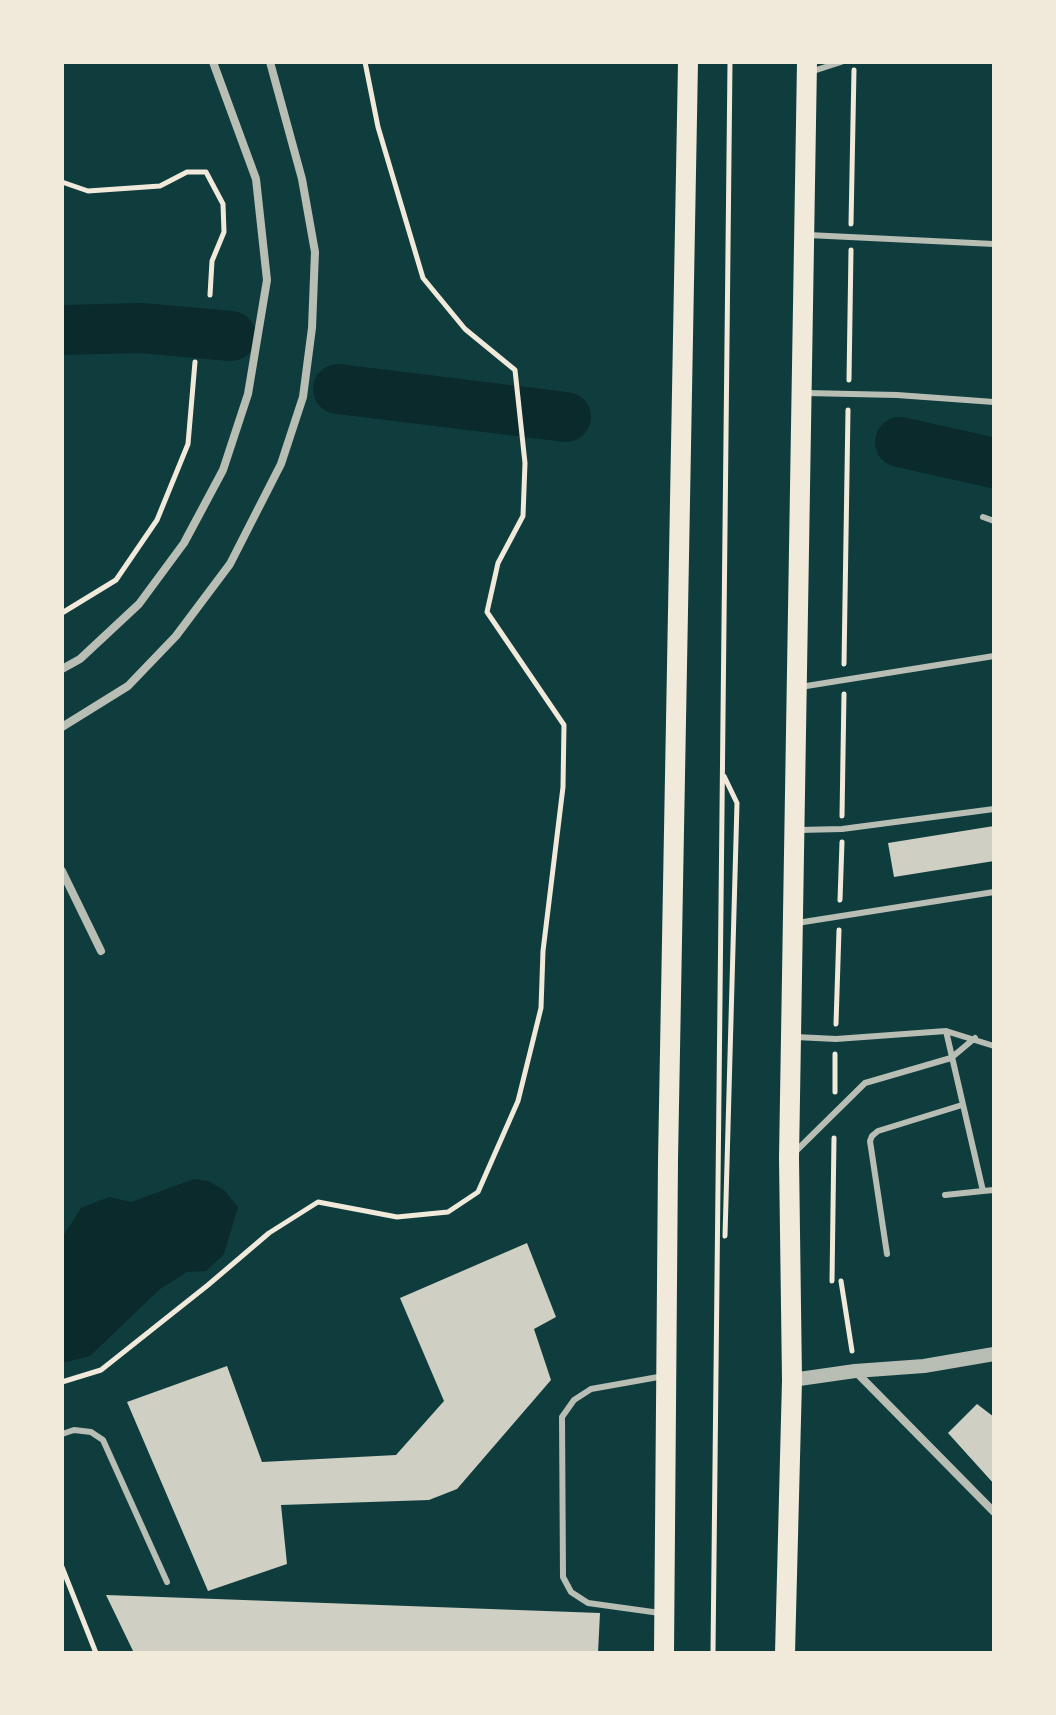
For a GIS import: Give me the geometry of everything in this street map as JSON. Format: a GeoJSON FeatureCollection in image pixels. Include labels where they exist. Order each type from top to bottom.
{"type":"FeatureCollection","features":[{"type":"Feature","properties":{"kind":"main road"},"geometry":{"type":"LineString","coordinates":[[664,1653],[668,1144],[688,62]]}},
{"type":"Feature","properties":{"kind":"main road"},"geometry":{"type":"LineString","coordinates":[[785,1653],[792,1380],[789,1158],[806,68]]}},
{"type":"Feature","properties":{"kind":"street"},"geometry":{"type":"LineString","coordinates":[[62,669],[80,659],[139,604],[184,543],[223,470],[248,394],[267,280],[256,179],[213,62]]}},
{"type":"Feature","properties":{"kind":"street"},"geometry":{"type":"LineString","coordinates":[[62,727],[128,686],[176,636],[230,564],[281,464],[303,397],[312,328],[315,252],[302,179],[270,62]]}},
{"type":"Feature","properties":{"kind":"street"},"geometry":{"type":"LineString","coordinates":[[62,871],[101,951]]}},
{"type":"Feature","properties":{"kind":"street"},"geometry":{"type":"LineString","coordinates":[[792,1380],[924,1366],[994,1354]]}},
{"type":"Feature","properties":{"kind":"street"},"geometry":{"type":"LineString","coordinates":[[855,1371],[994,1512]]}},
{"type":"Feature","properties":{"kind":"lane"},"geometry":{"type":"LineString","coordinates":[[806,68],[841,62]]}},
{"type":"Feature","properties":{"kind":"lane"},"geometry":{"type":"LineString","coordinates":[[804,234],[994,244]]}},
{"type":"Feature","properties":{"kind":"lane"},"geometry":{"type":"LineString","coordinates":[[802,393],[897,395],[994,402]]}},
{"type":"Feature","properties":{"kind":"lane"},"geometry":{"type":"LineString","coordinates":[[983,517],[994,521]]}},
{"type":"Feature","properties":{"kind":"lane"},"geometry":{"type":"LineString","coordinates":[[797,688],[994,656]]}},
{"type":"Feature","properties":{"kind":"lane"},"geometry":{"type":"LineString","coordinates":[[795,830],[842,829],[994,809]]}},
{"type":"Feature","properties":{"kind":"lane"},"geometry":{"type":"LineString","coordinates":[[793,924],[994,892]]}},
{"type":"Feature","properties":{"kind":"lane"},"geometry":{"type":"LineString","coordinates":[[946,1031],[983,1191]]}},
{"type":"Feature","properties":{"kind":"lane"},"geometry":{"type":"LineString","coordinates":[[791,1036],[836,1039],[946,1031],[994,1046]]}},
{"type":"Feature","properties":{"kind":"lane"},"geometry":{"type":"LineString","coordinates":[[789,1158],[865,1083],[951,1058],[975,1038]]}},
{"type":"Feature","properties":{"kind":"lane"},"geometry":{"type":"LineString","coordinates":[[887,1254],[870,1141],[872,1136],[878,1131],[962,1105]]}},
{"type":"Feature","properties":{"kind":"lane"},"geometry":{"type":"LineString","coordinates":[[945,1195],[994,1190]]}},
{"type":"Feature","properties":{"kind":"lane"},"geometry":{"type":"LineString","coordinates":[[664,1613],[588,1603],[571,1592],[563,1577],[562,1417],[574,1400],[591,1389],[668,1375]]}},
{"type":"Feature","properties":{"kind":"lane"},"geometry":{"type":"LineString","coordinates":[[62,1434],[74,1430],[91,1432],[103,1440],[167,1582]]}},
{"type":"Feature","properties":{"kind":"path"},"geometry":{"type":"LineString","coordinates":[[62,1382],[101,1370],[269,1233],[318,1202],[397,1217],[448,1212],[478,1192],[518,1101],[541,1008],[543,951],[563,787],[564,725],[487,612],[498,563],[523,516],[525,463],[515,370],[465,329],[423,278],[378,127],[365,62]]}},
{"type":"Feature","properties":{"kind":"path"},"geometry":{"type":"LineString","coordinates":[[713,1653],[730,62]]}},
{"type":"Feature","properties":{"kind":"path"},"geometry":{"type":"LineString","coordinates":[[62,182],[88,191],[160,186],[187,172],[206,172],[223,204],[224,232],[212,261],[210,295]]}},
{"type":"Feature","properties":{"kind":"path"},"geometry":{"type":"LineString","coordinates":[[62,613],[116,580],[157,520],[188,444],[195,362]]}},
{"type":"Feature","properties":{"kind":"path"},"geometry":{"type":"LineString","coordinates":[[723,774],[737,803],[725,1236]]}},
{"type":"Feature","properties":{"kind":"path"},"geometry":{"type":"LineString","coordinates":[[841,1281],[855,1371]]}},
{"type":"Feature","properties":{"kind":"path"},"geometry":{"type":"LineString","coordinates":[[62,1567],[96,1653]]}},
{"type":"Feature","properties":{"kind":"water"},"geometry":{"type":"Polygon","coordinates":[[[194,1179],[208,1181],[224,1190],[238,1207],[224,1254],[206,1271],[187,1272],[160,1289],[90,1356],[62,1363],[62,1238],[81,1208],[109,1197],[131,1202],[194,1179]]]}},
{"type":"Feature","properties":{"kind":"building"},"geometry":{"type":"Polygon","coordinates":[[[994,826],[994,861],[894,877],[888,843],[994,826]]]}},
{"type":"Feature","properties":{"kind":"building"},"geometry":{"type":"Polygon","coordinates":[[[527,1243],[556,1317],[534,1329],[551,1380],[457,1489],[429,1500],[281,1505],[287,1564],[208,1591],[127,1402],[227,1366],[262,1462],[396,1455],[444,1401],[400,1298],[527,1243]]]}},
{"type":"Feature","properties":{"kind":"building"},"geometry":{"type":"Polygon","coordinates":[[[977,1404],[994,1417],[994,1484],[948,1433],[977,1404]]]}},
{"type":"Feature","properties":{"kind":"building"},"geometry":{"type":"Polygon","coordinates":[[[106,1595],[600,1613],[598,1653],[134,1653],[106,1595]]]}},
{"type":"Feature","properties":{"kind":"waterway"},"geometry":{"type":"LineString","coordinates":[[62,330],[141,328],[231,336]]}},
{"type":"Feature","properties":{"kind":"waterway"},"geometry":{"type":"LineString","coordinates":[[338,389],[566,417]]}},
{"type":"Feature","properties":{"kind":"waterway"},"geometry":{"type":"LineString","coordinates":[[900,442],[994,463]]}}]}
